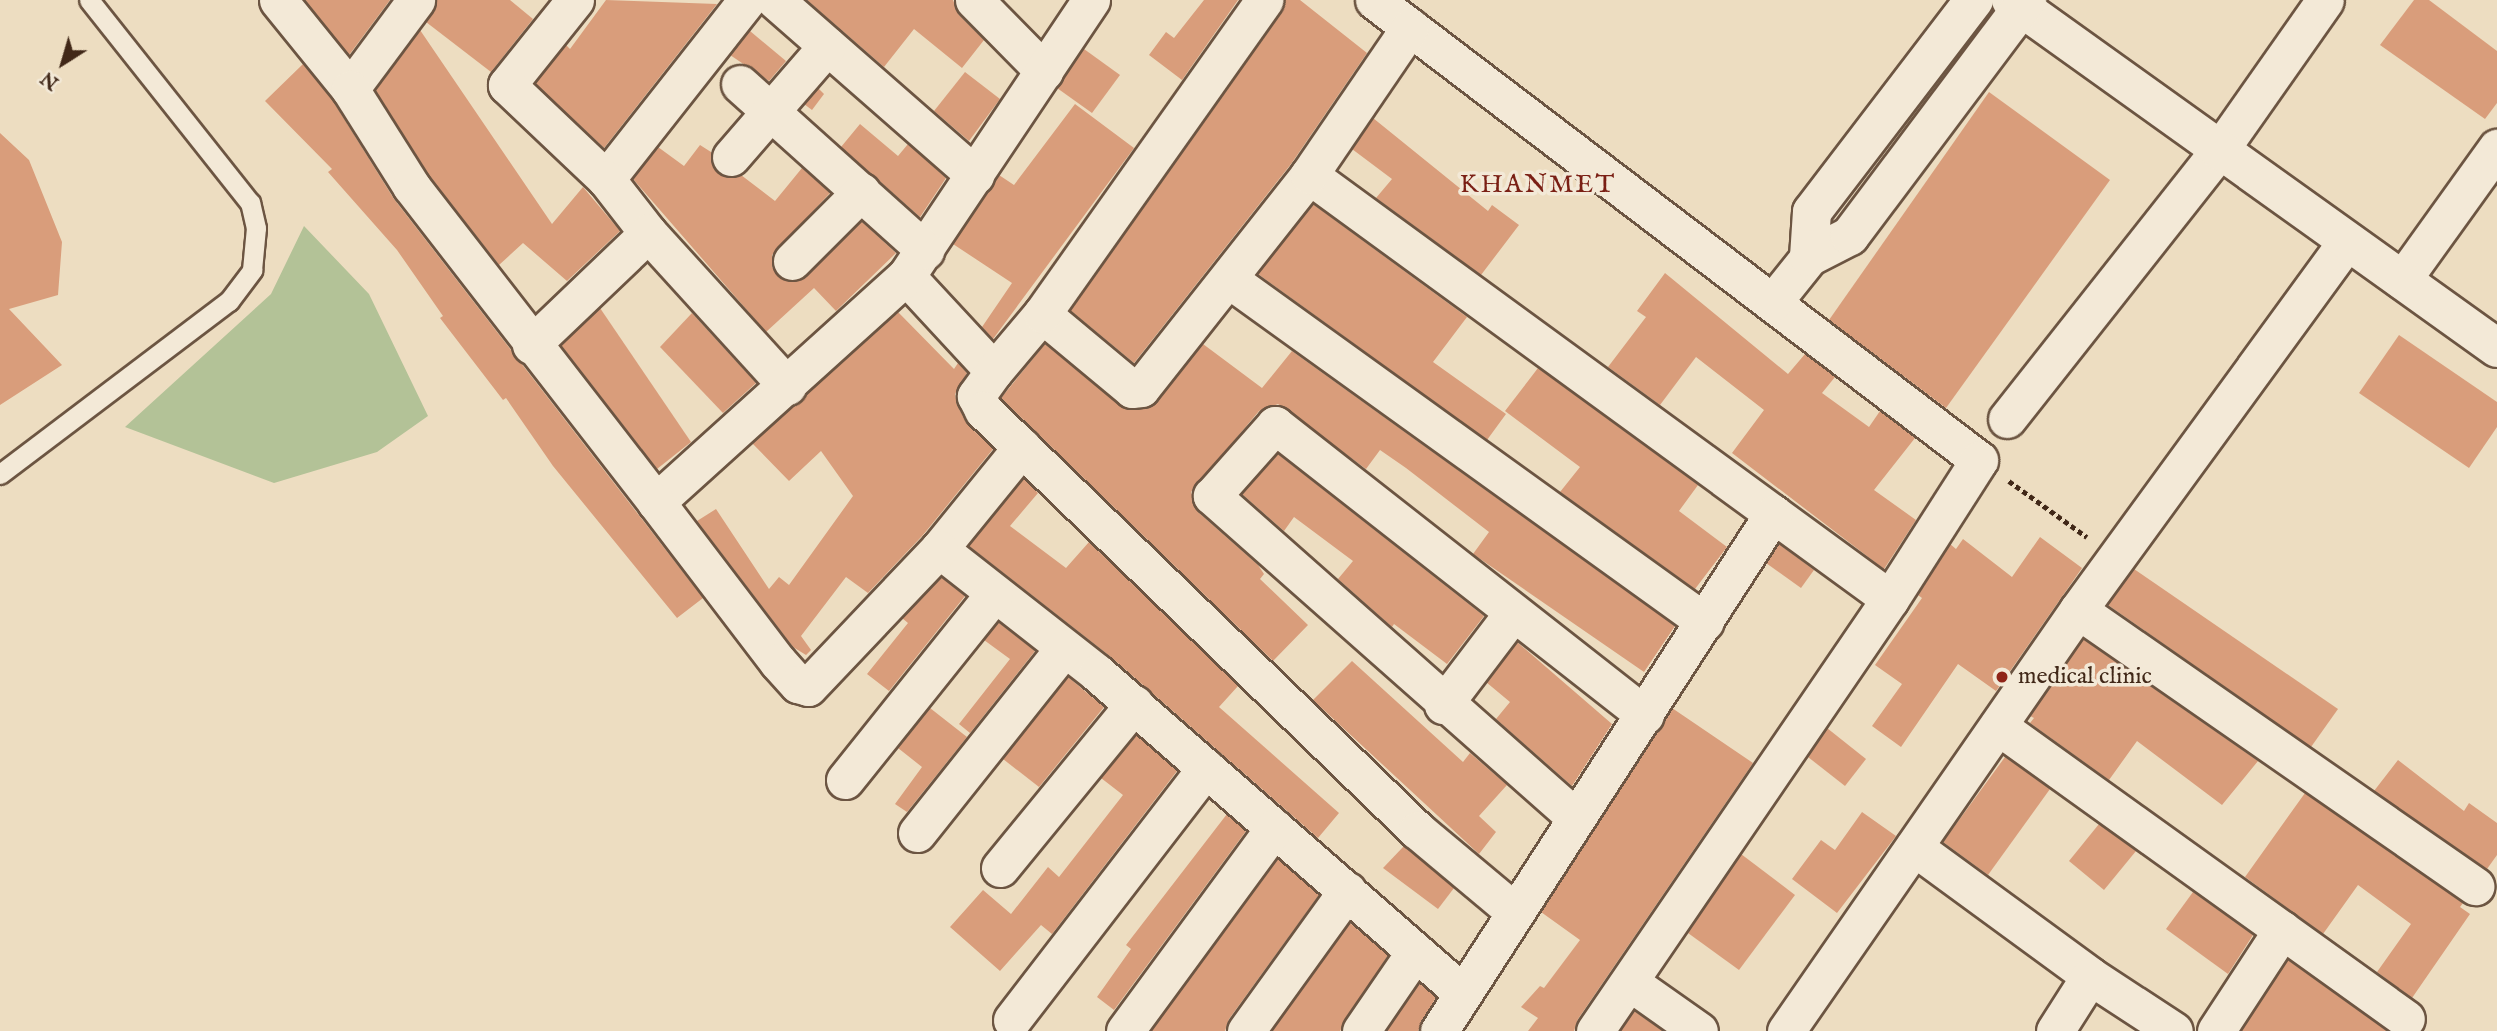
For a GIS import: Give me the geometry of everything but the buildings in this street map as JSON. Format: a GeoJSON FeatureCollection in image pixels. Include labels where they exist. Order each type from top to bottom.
{"type":"FeatureCollection","features":[{"type":"Feature","properties":{"kind":"street"},"geometry":{"type":"LineString","coordinates":[[278,0],[350,89],[411,186],[531,345],[798,684],[808,687],[939,549],[1022,447]]}},
{"type":"Feature","properties":{"kind":"street"},"geometry":{"type":"LineString","coordinates":[[350,89],[416,0]]}},
{"type":"Feature","properties":{"kind":"street"},"geometry":{"type":"LineString","coordinates":[[575,0],[507,85],[606,179],[648,233],[787,386]]}},
{"type":"Feature","properties":{"kind":"street"},"geometry":{"type":"LineString","coordinates":[[606,179],[747,0]]}},
{"type":"Feature","properties":{"kind":"street"},"geometry":{"type":"LineString","coordinates":[[775,0],[975,175]]}},
{"type":"Feature","properties":{"kind":"street"},"geometry":{"type":"LineString","coordinates":[[974,0],[1044,71]]}},
{"type":"Feature","properties":{"kind":"street"},"geometry":{"type":"LineString","coordinates":[[656,502],[787,386],[916,263],[1091,0]]}},
{"type":"Feature","properties":{"kind":"street"},"geometry":{"type":"LineString","coordinates":[[1264,0],[1042,314],[976,396],[979,405],[1416,830],[1514,912]]}},
{"type":"Feature","properties":{"kind":"street"},"geometry":{"type":"LineString","coordinates":[[1374,0],[1979,460],[1890,599],[1631,983],[1595,1031]]}},
{"type":"Feature","properties":{"kind":"street"},"geometry":{"type":"LineString","coordinates":[[1809,257],[1812,212],[1974,0]]}},
{"type":"Feature","properties":{"kind":"street"},"geometry":{"type":"LineString","coordinates":[[2007,419],[2219,151],[2325,0]]}},
{"type":"Feature","properties":{"kind":"street"},"geometry":{"type":"LineString","coordinates":[[1773,302],[1809,257],[1850,236],[2020,3],[2219,151],[2497,348]]}},
{"type":"Feature","properties":{"kind":"street"},"geometry":{"type":"LineString","coordinates":[[1042,314],[1137,390],[1230,280],[1309,175],[1410,27]]}},
{"type":"Feature","properties":{"kind":"street"},"geometry":{"type":"LineString","coordinates":[[731,156],[827,46]]}},
{"type":"Feature","properties":{"kind":"street"},"geometry":{"type":"LineString","coordinates":[[740,84],[861,192],[994,371]]}},
{"type":"Feature","properties":{"kind":"street"},"geometry":{"type":"LineString","coordinates":[[2402,280],[2497,148]]}},
{"type":"Feature","properties":{"kind":"street"},"geometry":{"type":"LineString","coordinates":[[1309,175],[1890,599]]}},
{"type":"Feature","properties":{"kind":"street"},"geometry":{"type":"LineString","coordinates":[[792,261],[861,192]]}},
{"type":"Feature","properties":{"kind":"street"},"geometry":{"type":"LineString","coordinates":[[531,345],[648,233]]}},
{"type":"Feature","properties":{"kind":"street"},"geometry":{"type":"LineString","coordinates":[[1786,1031],[2078,610],[2347,241]]}},
{"type":"Feature","properties":{"kind":"street"},"geometry":{"type":"LineString","coordinates":[[1230,280],[1705,622]]}},
{"type":"Feature","properties":{"kind":"street"},"geometry":{"type":"LineString","coordinates":[[1575,817],[1443,705],[1212,496],[1275,425],[1512,614],[1645,715]]}},
{"type":"Feature","properties":{"kind":"street"},"geometry":{"type":"LineString","coordinates":[[1439,1031],[1773,513]]}},
{"type":"Feature","properties":{"kind":"street"},"geometry":{"type":"LineString","coordinates":[[939,549],[1134,704],[1463,993]]}},
{"type":"Feature","properties":{"kind":"street"},"geometry":{"type":"LineString","coordinates":[[845,780],[994,594]]}},
{"type":"Feature","properties":{"kind":"street"},"geometry":{"type":"LineString","coordinates":[[2078,610],[2475,886]]}},
{"type":"Feature","properties":{"kind":"street"},"geometry":{"type":"LineString","coordinates":[[1443,705],[1512,614]]}},
{"type":"Feature","properties":{"kind":"street"},"geometry":{"type":"LineString","coordinates":[[917,833],[1064,648]]}},
{"type":"Feature","properties":{"kind":"street"},"geometry":{"type":"LineString","coordinates":[[1000,868],[1134,704]]}},
{"type":"Feature","properties":{"kind":"street"},"geometry":{"type":"LineString","coordinates":[[1998,726],[2406,1019]]}},
{"type":"Feature","properties":{"kind":"street"},"geometry":{"type":"LineString","coordinates":[[1012,1020],[1206,768]]}},
{"type":"Feature","properties":{"kind":"street"},"geometry":{"type":"LineString","coordinates":[[1125,1031],[1274,828]]}},
{"type":"Feature","properties":{"kind":"street"},"geometry":{"type":"LineString","coordinates":[[1914,847],[2090,976],[2174,1031]]}},
{"type":"Feature","properties":{"kind":"street"},"geometry":{"type":"LineString","coordinates":[[1246,1031],[1347,891]]}},
{"type":"Feature","properties":{"kind":"street"},"geometry":{"type":"LineString","coordinates":[[2216,1031],[2282,930]]}},
{"type":"Feature","properties":{"kind":"street"},"geometry":{"type":"LineString","coordinates":[[1361,1031],[1415,952]]}},
{"type":"Feature","properties":{"kind":"street"},"geometry":{"type":"LineString","coordinates":[[2055,1031],[2090,976]]}},
{"type":"Feature","properties":{"kind":"street"},"geometry":{"type":"LineString","coordinates":[[1631,983],[1699,1031]]}},
{"type":"Feature","properties":{"kind":"lane"},"geometry":{"type":"LineString","coordinates":[[0,474],[229,301],[253,270],[256,228],[250,203],[89,0]]}},
{"type":"Feature","properties":{"kind":"path"},"geometry":{"type":"LineString","coordinates":[[1979,460],[2116,558]]}},
{"type":"Feature","properties":{"kind":"green space"},"geometry":{"type":"Polygon","coordinates":[[[304,226],[369,294],[428,416],[377,452],[274,483],[125,427],[271,294],[304,226]]]}},
{"type":"Feature","properties":{"kind":"place","name":"medical clinic"},"geometry":{"type":"Point","coordinates":[2002,677]}},
{"type":"Feature","properties":{"kind":"district","name":"KHANMET"},"geometry":{"type":"Point","coordinates":[1538,185]}}]}
